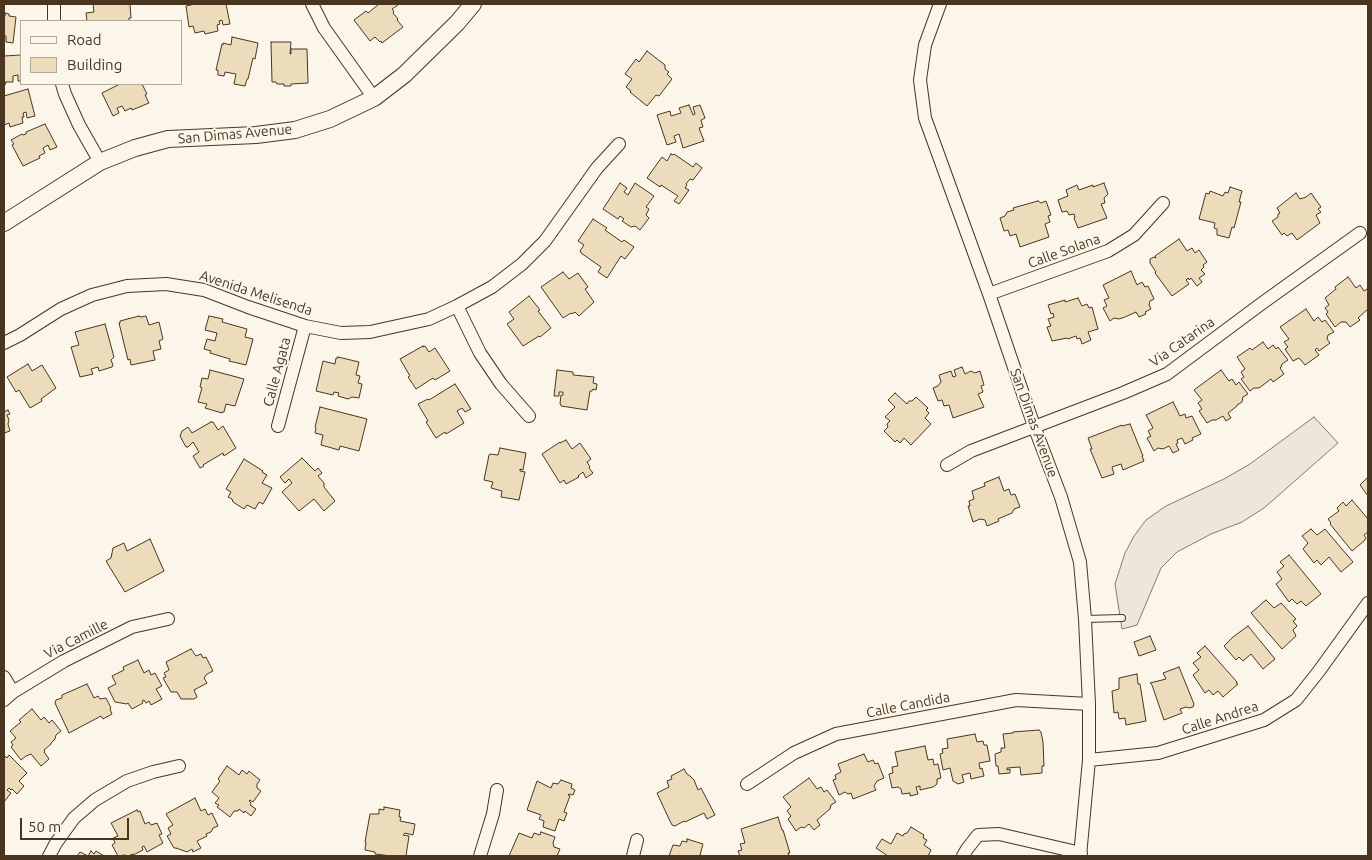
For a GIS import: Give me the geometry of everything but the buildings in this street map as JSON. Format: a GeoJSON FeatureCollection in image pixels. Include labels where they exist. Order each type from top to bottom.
{"type":"FeatureCollection","features":[{"type":"Feature","properties":{"kind":"street"},"geometry":{"type":"LineString","coordinates":[[54,4],[54,20]]}},
{"type":"Feature","properties":{"kind":"street"},"geometry":{"type":"LineString","coordinates":[[312,4],[324,28],[374,98]]}},
{"type":"Feature","properties":{"kind":"street","name":"San Dimas Avenue"},"geometry":{"type":"LineString","coordinates":[[4,223],[100,162],[135,148],[168,139],[256,135],[295,130],[330,119],[374,98],[404,75],[457,23],[473,4]]}},
{"type":"Feature","properties":{"kind":"street","name":"San Dimas Avenue"},"geometry":{"type":"LineString","coordinates":[[940,4],[925,45],[920,80],[926,118],[1034,426],[1062,498],[1080,562],[1089,704],[1089,760],[1080,854]]}},
{"type":"Feature","properties":{"kind":"street"},"geometry":{"type":"LineString","coordinates":[[62,85],[79,125],[100,162]]}},
{"type":"Feature","properties":{"kind":"street","name":"Avenida Melisenda"},"geometry":{"type":"LineString","coordinates":[[4,343],[61,309],[92,295],[127,286],[166,284],[204,290],[306,326],[341,333],[370,332],[429,319],[492,286],[522,264],[545,241],[598,168],[619,144]]}},
{"type":"Feature","properties":{"kind":"street","name":"Calle Solana"},"geometry":{"type":"LineString","coordinates":[[989,294],[1108,251],[1134,236],[1163,203]]}},
{"type":"Feature","properties":{"kind":"street","name":"Via Catarina"},"geometry":{"type":"LineString","coordinates":[[948,465],[971,451],[1168,374],[1360,233]]}},
{"type":"Feature","properties":{"kind":"street"},"geometry":{"type":"LineString","coordinates":[[457,306],[480,353],[501,384],[529,416]]}},
{"type":"Feature","properties":{"kind":"street","name":"Calle Agata"},"geometry":{"type":"LineString","coordinates":[[278,426],[306,326]]}},
{"type":"Feature","properties":{"kind":"street","name":"Calle Andrea"},"geometry":{"type":"LineString","coordinates":[[1089,760],[1158,753],[1264,720],[1296,700],[1368,602]]}},
{"type":"Feature","properties":{"kind":"street","name":"Via Camille"},"geometry":{"type":"LineString","coordinates":[[8,696],[64,661],[132,627],[168,618]]}},
{"type":"Feature","properties":{"kind":"street"},"geometry":{"type":"LineString","coordinates":[[4,677],[8,696]]}},
{"type":"Feature","properties":{"kind":"street","name":"Calle Candida"},"geometry":{"type":"LineString","coordinates":[[747,784],[794,754],[836,734],[1016,700],[1089,704]]}},
{"type":"Feature","properties":{"kind":"street"},"geometry":{"type":"LineString","coordinates":[[49,856],[74,818],[95,800],[127,781],[179,766]]}},
{"type":"Feature","properties":{"kind":"street"},"geometry":{"type":"LineString","coordinates":[[480,856],[493,814],[497,790]]}},
{"type":"Feature","properties":{"kind":"street"},"geometry":{"type":"LineString","coordinates":[[963,856],[978,835],[999,834],[1080,854]]}},
{"type":"Feature","properties":{"kind":"street"},"geometry":{"type":"LineString","coordinates":[[632,856],[637,840]]}},
{"type":"Feature","properties":{"kind":"lane"},"geometry":{"type":"LineString","coordinates":[[1085,619],[1122,618]]}},
{"type":"Feature","properties":{"kind":"shaded area"},"geometry":{"type":"Polygon","coordinates":[[[1314,417],[1338,443],[1264,508],[1242,522],[1211,534],[1177,552],[1161,568],[1137,625],[1122,629],[1115,584],[1125,553],[1134,536],[1146,520],[1166,506],[1224,479],[1250,464],[1314,417]]]}}]}
